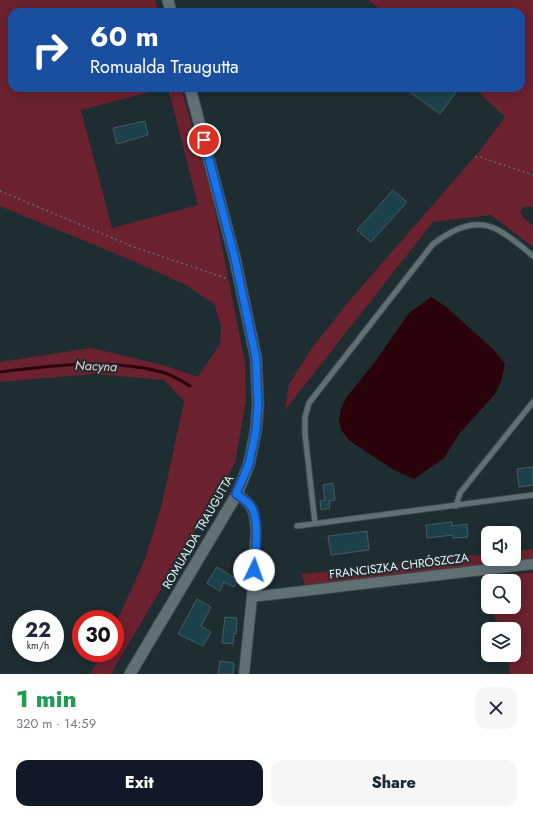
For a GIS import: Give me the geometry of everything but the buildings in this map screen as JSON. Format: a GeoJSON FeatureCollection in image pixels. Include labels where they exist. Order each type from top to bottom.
{"type":"FeatureCollection","features":[{"type":"Feature","properties":{"kind":"street","name":"ROMUALDA TRAUGUTTA"},"geometry":{"type":"LineString","coordinates":[[130,674],[236,494],[252,454],[258,405],[256,358],[240,282],[191,92]]}},
{"type":"Feature","properties":{"kind":"street"},"geometry":{"type":"LineString","coordinates":[[236,494],[246,500],[252,507],[256,521],[252,596],[244,674]]}},
{"type":"Feature","properties":{"kind":"street","name":"FRANCISZKA CHRÓSZCZA"},"geometry":{"type":"LineString","coordinates":[[252,596],[533,564]]}},
{"type":"Feature","properties":{"kind":"lane"},"geometry":{"type":"LineString","coordinates":[[315,523],[304,417],[309,403],[433,244],[455,229],[470,225],[485,225],[498,230],[533,256]]}},
{"type":"Feature","properties":{"kind":"lane"},"geometry":{"type":"LineString","coordinates":[[456,506],[460,493],[533,402]]}},
{"type":"Feature","properties":{"kind":"lane"},"geometry":{"type":"LineString","coordinates":[[297,526],[533,496]]}},
{"type":"Feature","properties":{"kind":"path"},"geometry":{"type":"LineString","coordinates":[[475,157],[480,157],[533,175]]}},
{"type":"Feature","properties":{"kind":"path"},"geometry":{"type":"LineString","coordinates":[[0,191],[134,247],[210,274],[240,282]]}},
{"type":"Feature","properties":{"kind":"shaded area"},"geometry":{"type":"Polygon","coordinates":[[[0,0],[155,0],[158,8],[8,8],[8,92],[151,92],[81,110],[112,228],[198,205],[169,92],[182,92],[212,196],[245,363],[246,400],[235,463],[124,652],[124,610],[122,610],[145,559],[162,504],[184,401],[164,380],[94,374],[0,382],[0,362],[91,348],[163,365],[198,377],[220,344],[221,326],[214,304],[184,284],[133,261],[0,206],[0,0]]]}},
{"type":"Feature","properties":{"kind":"shaded area"},"geometry":{"type":"Polygon","coordinates":[[[368,0],[533,0],[533,207],[524,207],[520,211],[524,218],[533,226],[533,247],[491,215],[433,222],[285,410],[289,384],[312,348],[349,301],[478,153],[505,117],[478,92],[525,92],[525,8],[378,8],[368,0]]]}},
{"type":"Feature","properties":{"kind":"shaded area"},"geometry":{"type":"Polygon","coordinates":[[[431,297],[445,306],[493,349],[505,364],[501,381],[495,394],[459,434],[444,458],[414,479],[394,470],[350,441],[341,430],[339,420],[341,409],[346,398],[375,362],[409,313],[431,297]]]}},
{"type":"Feature","properties":{"kind":"shaded area"},"geometry":{"type":"Polygon","coordinates":[[[533,549],[533,560],[521,561],[521,550],[533,549]]]}},
{"type":"Feature","properties":{"kind":"shaded area"},"geometry":{"type":"Polygon","coordinates":[[[481,555],[481,566],[482,566],[305,587],[302,574],[481,555]]]}},
{"type":"Feature","properties":{"kind":"shaded area"},"geometry":{"type":"Polygon","coordinates":[[[533,572],[533,674],[510,674],[508,662],[521,662],[521,622],[496,622],[494,614],[521,614],[521,574],[520,574],[533,572]]]}},
{"type":"Feature","properties":{"kind":"shaded area"},"geometry":{"type":"Polygon","coordinates":[[[97,662],[118,662],[111,674],[90,674],[97,662]]]}},
{"type":"Feature","properties":{"kind":"waterway","name":"Nacyna"},"geometry":{"type":"LineString","coordinates":[[0,372],[62,365],[104,364],[145,368],[165,373],[190,386]]}},
{"type":"Feature","properties":{"kind":"route"},"geometry":{"type":"LineString","coordinates":[[204,140],[235,259],[256,358],[258,405],[256,430],[249,464],[236,494],[246,500],[254,512],[256,531],[254,570]]}}]}
